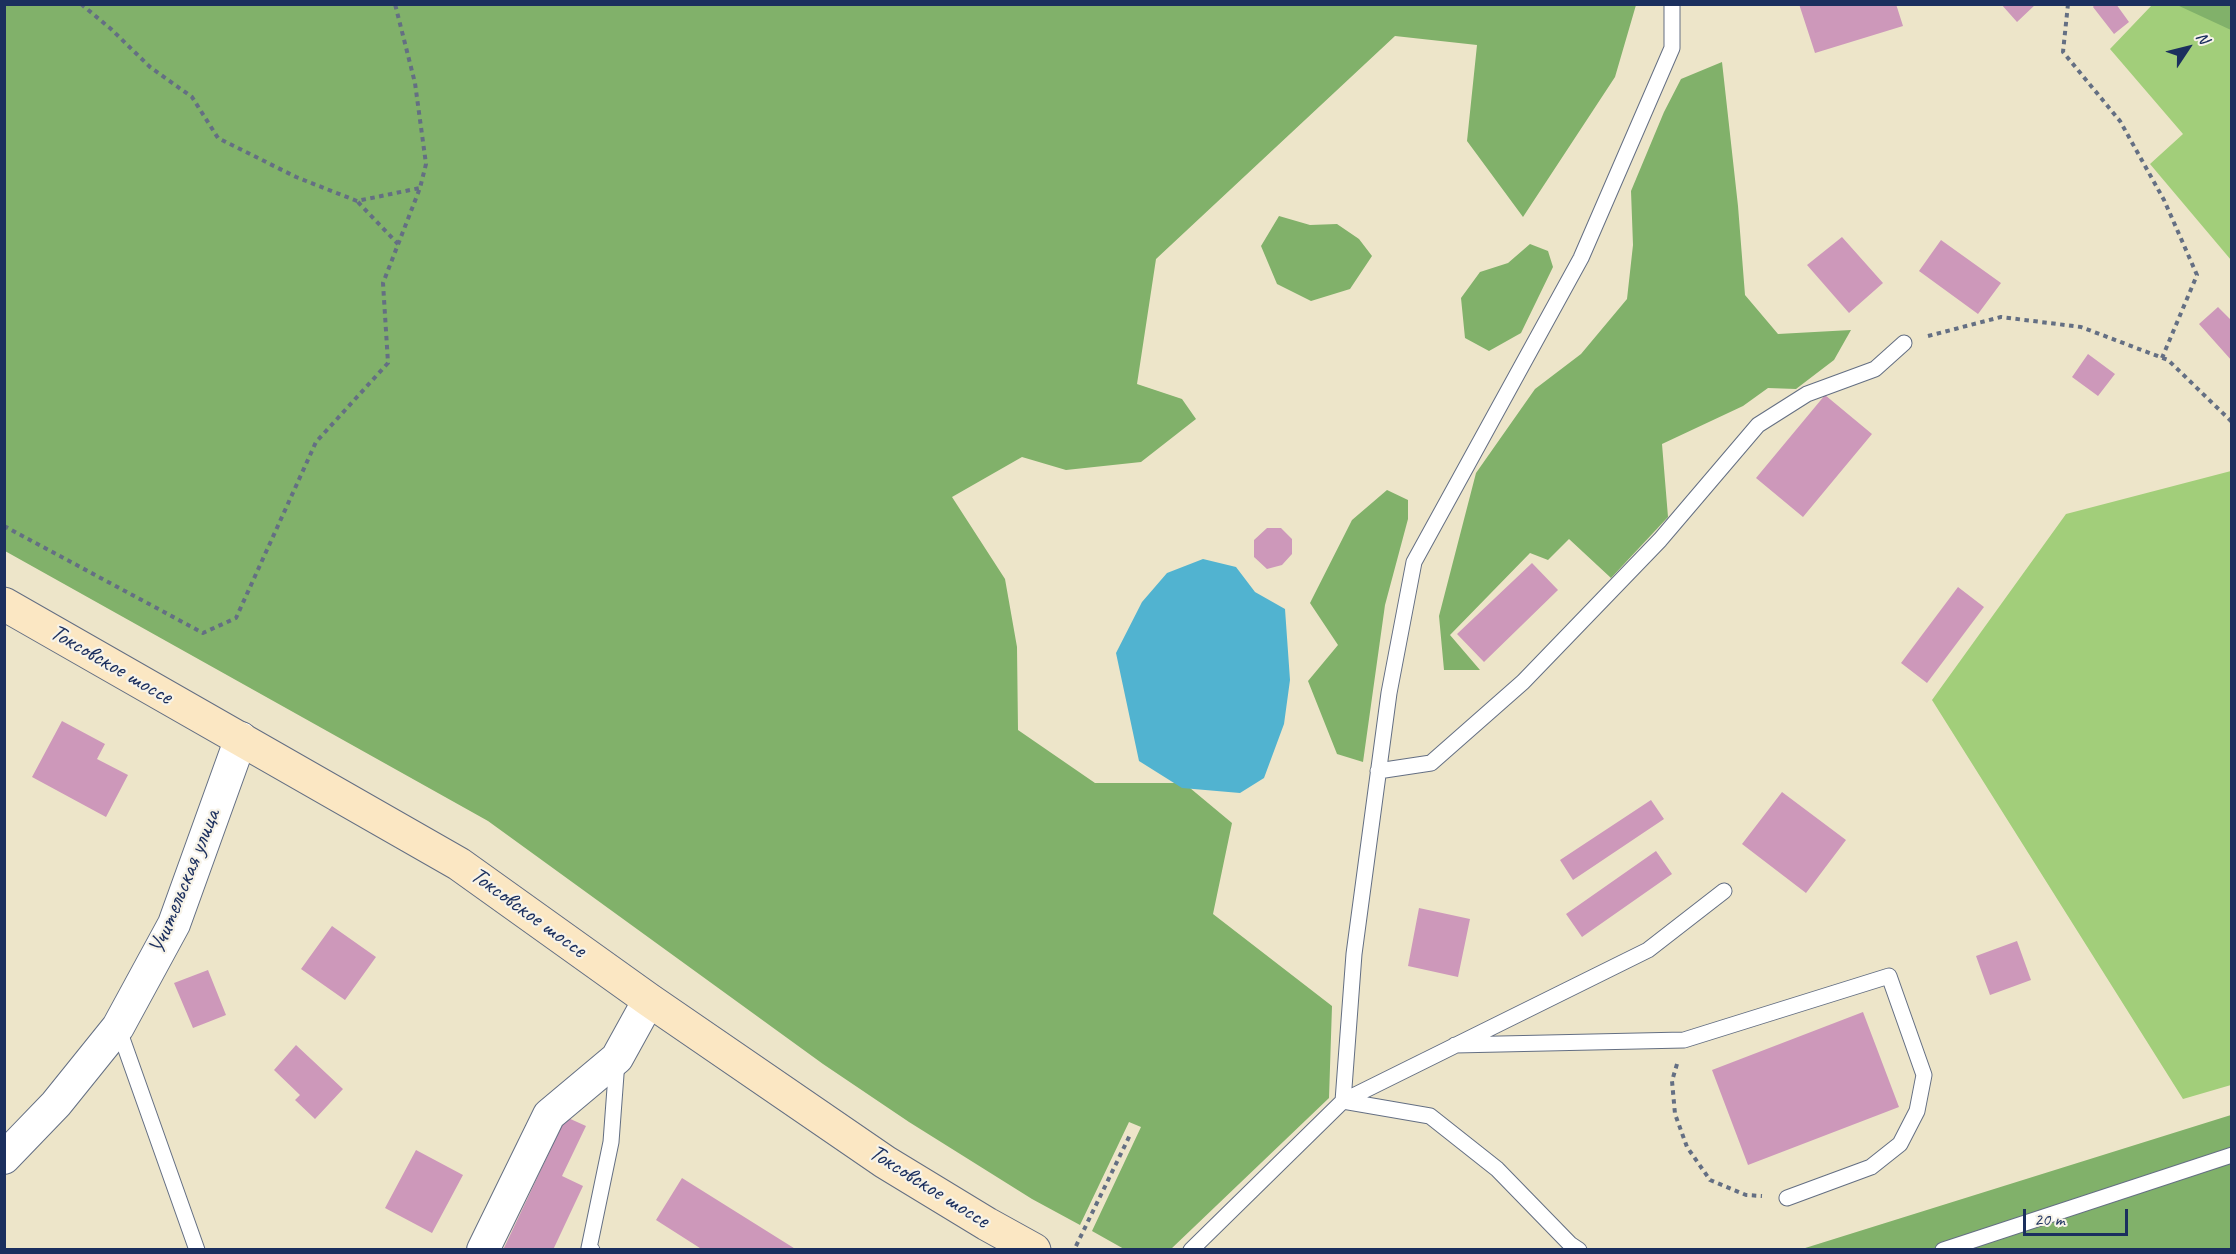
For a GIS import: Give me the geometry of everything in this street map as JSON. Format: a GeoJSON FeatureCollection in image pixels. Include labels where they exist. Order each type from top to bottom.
{"type":"FeatureCollection","features":[{"type":"Feature","properties":{"kind":"main road","name":"Токсовское шоссе"},"geometry":{"type":"LineString","coordinates":[[4,604],[459,864],[649,1000],[903,1174],[1034,1250]]}},
{"type":"Feature","properties":{"kind":"street","name":"Учительская улица"},"geometry":{"type":"LineString","coordinates":[[4,1158],[56,1104],[118,1027],[174,924],[241,738]]}},
{"type":"Feature","properties":{"kind":"street"},"geometry":{"type":"LineString","coordinates":[[483,1250],[549,1115],[617,1058],[649,1000]]}},
{"type":"Feature","properties":{"kind":"lane"},"geometry":{"type":"LineString","coordinates":[[1343,1101],[1354,954],[1378,771],[1389,693],[1414,562],[1581,258],[1672,48],[1672,4]]}},
{"type":"Feature","properties":{"kind":"lane"},"geometry":{"type":"LineString","coordinates":[[1378,771],[1431,763],[1523,682],[1660,540],[1758,425],[1807,394],[1875,369],[1904,343]]}},
{"type":"Feature","properties":{"kind":"lane"},"geometry":{"type":"LineString","coordinates":[[1191,1250],[1343,1101],[1648,950],[1724,891]]}},
{"type":"Feature","properties":{"kind":"lane"},"geometry":{"type":"LineString","coordinates":[[1455,1045],[1684,1040],[1888,976],[1924,1075],[1917,1112],[1900,1144],[1870,1167],[1787,1198]]}},
{"type":"Feature","properties":{"kind":"lane"},"geometry":{"type":"LineString","coordinates":[[118,1027],[197,1250]]}},
{"type":"Feature","properties":{"kind":"lane"},"geometry":{"type":"LineString","coordinates":[[592,1250],[589,1248],[611,1142],[617,1058]]}},
{"type":"Feature","properties":{"kind":"lane"},"geometry":{"type":"LineString","coordinates":[[1343,1101],[1430,1116],[1497,1169],[1570,1244],[1579,1250]]}},
{"type":"Feature","properties":{"kind":"lane"},"geometry":{"type":"LineString","coordinates":[[1943,1250],[2232,1155]]}},
{"type":"Feature","properties":{"kind":"path"},"geometry":{"type":"LineString","coordinates":[[81,4],[150,67],[192,97],[218,138],[297,177],[357,201],[398,244]]}},
{"type":"Feature","properties":{"kind":"path"},"geometry":{"type":"LineString","coordinates":[[4,526],[203,633],[236,618],[316,442],[388,363],[383,284],[420,188],[426,164],[415,83],[395,4]]}},
{"type":"Feature","properties":{"kind":"path"},"geometry":{"type":"LineString","coordinates":[[2068,4],[2063,52],[2120,121],[2164,200],[2197,275],[2162,358]]}},
{"type":"Feature","properties":{"kind":"path"},"geometry":{"type":"LineString","coordinates":[[357,201],[420,188]]}},
{"type":"Feature","properties":{"kind":"path"},"geometry":{"type":"LineString","coordinates":[[1904,343],[2001,317],[2081,327],[2168,360],[2232,422]]}},
{"type":"Feature","properties":{"kind":"path"},"geometry":{"type":"LineString","coordinates":[[1684,1040],[1672,1081],[1675,1114],[1687,1147],[1710,1180],[1746,1195],[1787,1198]]}},
{"type":"Feature","properties":{"kind":"path"},"geometry":{"type":"LineString","coordinates":[[1076,1246],[1130,1135]]}},
{"type":"Feature","properties":{"kind":"green space"},"geometry":{"type":"Polygon","coordinates":[[[5,5],[1636,5],[1615,77],[1523,217],[1467,141],[1477,45],[1395,36],[1156,259],[1137,384],[1182,399],[1196,419],[1141,462],[1066,470],[1022,457],[952,497],[1005,579],[1017,647],[1018,730],[1095,783],[1184,783],[1232,823],[1213,914],[1332,1006],[1329,1098],[1171,1249],[1124,1249],[1092,1231],[1141,1127],[1129,1122],[1080,1225],[1032,1199],[909,1122],[823,1064],[488,821],[5,551],[5,5]]]}},
{"type":"Feature","properties":{"kind":"green space"},"geometry":{"type":"Polygon","coordinates":[[[2152,5],[2231,5],[2231,260],[2150,164],[2183,134],[2110,49],[2152,5]]]}},
{"type":"Feature","properties":{"kind":"green space"},"geometry":{"type":"Polygon","coordinates":[[[2177,5],[2231,5],[2231,30],[2177,5]]]}},
{"type":"Feature","properties":{"kind":"green space"},"geometry":{"type":"Polygon","coordinates":[[[1722,62],[1745,295],[1778,334],[1851,330],[1834,360],[1796,389],[1768,388],[1743,406],[1662,444],[1668,517],[1611,578],[1569,539],[1548,560],[1530,553],[1450,635],[1480,670],[1444,670],[1439,616],[1476,473],[1535,389],[1581,354],[1627,299],[1633,245],[1631,191],[1664,112],[1681,79],[1722,62]]]}},
{"type":"Feature","properties":{"kind":"green space"},"geometry":{"type":"Polygon","coordinates":[[[1279,216],[1310,225],[1337,224],[1359,239],[1372,256],[1350,289],[1311,301],[1277,284],[1261,246],[1279,216]]]}},
{"type":"Feature","properties":{"kind":"green space"},"geometry":{"type":"Polygon","coordinates":[[[1530,244],[1548,251],[1553,267],[1521,333],[1489,351],[1465,338],[1461,298],[1480,272],[1508,263],[1530,244]]]}},
{"type":"Feature","properties":{"kind":"green space"},"geometry":{"type":"Polygon","coordinates":[[[2231,471],[2231,1085],[2183,1099],[1932,700],[2066,514],[2231,471]]]}},
{"type":"Feature","properties":{"kind":"green space"},"geometry":{"type":"Polygon","coordinates":[[[1387,490],[1408,500],[1408,519],[1385,605],[1363,762],[1337,754],[1308,681],[1338,645],[1310,603],[1352,520],[1387,490]]]}},
{"type":"Feature","properties":{"kind":"green space"},"geometry":{"type":"Polygon","coordinates":[[[2231,1115],[2231,1249],[1802,1249],[2231,1115]]]}},
{"type":"Feature","properties":{"kind":"water"},"geometry":{"type":"Polygon","coordinates":[[[1203,559],[1236,567],[1255,592],[1285,609],[1290,680],[1284,724],[1264,778],[1240,793],[1182,788],[1139,761],[1116,653],[1142,602],[1167,573],[1203,559]]]}},
{"type":"Feature","properties":{"kind":"building"},"geometry":{"type":"Polygon","coordinates":[[[1799,4],[1896,4],[1903,26],[1815,53],[1799,4]]]}},
{"type":"Feature","properties":{"kind":"building"},"geometry":{"type":"Polygon","coordinates":[[[2001,4],[2036,4],[2017,22],[2001,4]]]}},
{"type":"Feature","properties":{"kind":"building"},"geometry":{"type":"Polygon","coordinates":[[[2095,4],[2116,4],[2129,22],[2114,34],[2093,7],[2095,4]]]}},
{"type":"Feature","properties":{"kind":"building"},"geometry":{"type":"Polygon","coordinates":[[[1842,237],[1883,283],[1849,313],[1807,265],[1842,237]]]}},
{"type":"Feature","properties":{"kind":"building"},"geometry":{"type":"Polygon","coordinates":[[[1941,240],[2001,283],[1978,314],[1919,271],[1941,240]]]}},
{"type":"Feature","properties":{"kind":"building"},"geometry":{"type":"Polygon","coordinates":[[[2218,307],[2232,321],[2232,361],[2199,324],[2218,307]]]}},
{"type":"Feature","properties":{"kind":"building"},"geometry":{"type":"Polygon","coordinates":[[[2088,354],[2115,374],[2098,396],[2072,377],[2088,354]]]}},
{"type":"Feature","properties":{"kind":"building"},"geometry":{"type":"Polygon","coordinates":[[[1825,395],[1872,434],[1803,517],[1756,478],[1825,395]]]}},
{"type":"Feature","properties":{"kind":"building"},"geometry":{"type":"Polygon","coordinates":[[[1267,528],[1281,528],[1292,539],[1292,554],[1282,565],[1267,569],[1254,557],[1254,540],[1267,528]]]}},
{"type":"Feature","properties":{"kind":"building"},"geometry":{"type":"Polygon","coordinates":[[[1532,563],[1558,590],[1484,662],[1457,634],[1532,563]]]}},
{"type":"Feature","properties":{"kind":"building"},"geometry":{"type":"Polygon","coordinates":[[[1958,587],[1984,607],[1927,683],[1901,663],[1958,587]]]}},
{"type":"Feature","properties":{"kind":"building"},"geometry":{"type":"Polygon","coordinates":[[[62,721],[105,744],[97,759],[128,775],[106,817],[32,777],[62,721]]]}},
{"type":"Feature","properties":{"kind":"building"},"geometry":{"type":"Polygon","coordinates":[[[1782,792],[1846,840],[1806,893],[1742,844],[1782,792]]]}},
{"type":"Feature","properties":{"kind":"building"},"geometry":{"type":"Polygon","coordinates":[[[1651,800],[1664,819],[1573,880],[1560,860],[1651,800]]]}},
{"type":"Feature","properties":{"kind":"building"},"geometry":{"type":"Polygon","coordinates":[[[1656,851],[1672,874],[1582,937],[1566,914],[1656,851]]]}},
{"type":"Feature","properties":{"kind":"building"},"geometry":{"type":"Polygon","coordinates":[[[1419,908],[1470,919],[1458,977],[1408,966],[1419,908]]]}},
{"type":"Feature","properties":{"kind":"building"},"geometry":{"type":"Polygon","coordinates":[[[332,926],[376,957],[345,1000],[301,969],[332,926]]]}},
{"type":"Feature","properties":{"kind":"building"},"geometry":{"type":"Polygon","coordinates":[[[2017,941],[2031,980],[1990,995],[1976,956],[2017,941]]]}},
{"type":"Feature","properties":{"kind":"building"},"geometry":{"type":"Polygon","coordinates":[[[208,970],[226,1015],[193,1028],[174,983],[208,970]]]}},
{"type":"Feature","properties":{"kind":"building"},"geometry":{"type":"Polygon","coordinates":[[[1863,1012],[1899,1107],[1748,1165],[1712,1070],[1863,1012]]]}},
{"type":"Feature","properties":{"kind":"building"},"geometry":{"type":"Polygon","coordinates":[[[296,1045],[343,1089],[315,1119],[295,1100],[300,1095],[274,1070],[296,1045]]]}},
{"type":"Feature","properties":{"kind":"building"},"geometry":{"type":"Polygon","coordinates":[[[566,1117],[586,1126],[562,1176],[583,1186],[553,1250],[503,1250],[566,1117]]]}},
{"type":"Feature","properties":{"kind":"building"},"geometry":{"type":"Polygon","coordinates":[[[416,1150],[463,1175],[432,1233],[385,1208],[416,1150]]]}},
{"type":"Feature","properties":{"kind":"building"},"geometry":{"type":"Polygon","coordinates":[[[682,1178],[797,1250],[703,1250],[656,1220],[682,1178]]]}}]}
